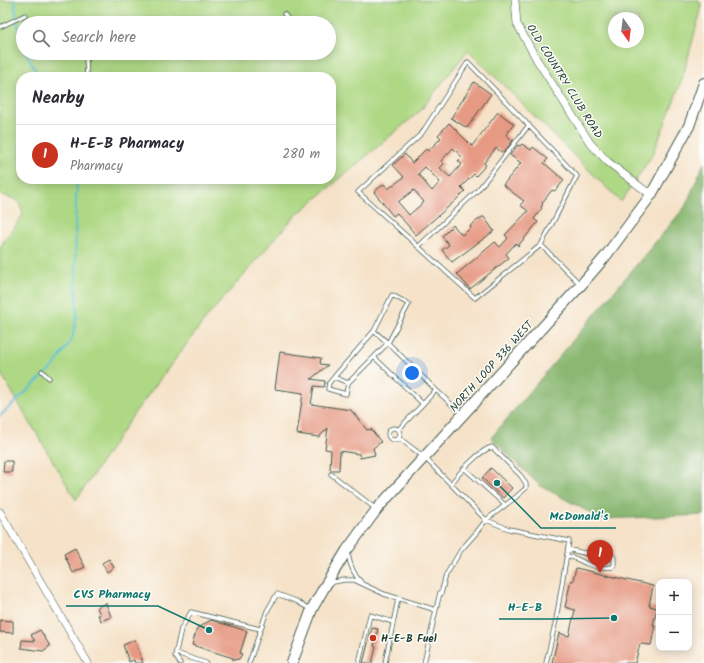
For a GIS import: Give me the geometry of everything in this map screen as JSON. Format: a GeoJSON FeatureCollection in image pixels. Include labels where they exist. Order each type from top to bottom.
{"type":"FeatureCollection","features":[{"type":"Feature","properties":{"kind":"main road","name":"NORTH LOOP 336 WEST"},"geometry":{"type":"LineString","coordinates":[[292,663],[312,610],[324,588],[349,547],[377,509],[581,285],[605,257],[651,195],[689,126],[704,83]]}},
{"type":"Feature","properties":{"kind":"street","name":"OLD COUNTRY CLUB ROAD"},"geometry":{"type":"LineString","coordinates":[[515,0],[517,24],[537,60],[590,143],[608,162],[651,195]]}},
{"type":"Feature","properties":{"kind":"street"},"geometry":{"type":"LineString","coordinates":[[0,512],[88,663]]}},
{"type":"Feature","properties":{"kind":"lane"},"geometry":{"type":"LineString","coordinates":[[0,27],[16,19]]}},
{"type":"Feature","properties":{"kind":"lane"},"geometry":{"type":"LineString","coordinates":[[86,60],[87,72]]}},
{"type":"Feature","properties":{"kind":"lane"},"geometry":{"type":"LineString","coordinates":[[468,62],[577,176],[541,245],[475,298],[358,192],[422,133],[468,62]]}},
{"type":"Feature","properties":{"kind":"lane"},"geometry":{"type":"LineString","coordinates":[[419,246],[478,190],[529,126]]}},
{"type":"Feature","properties":{"kind":"lane"},"geometry":{"type":"LineString","coordinates":[[541,245],[581,285]]}},
{"type":"Feature","properties":{"kind":"lane"},"geometry":{"type":"LineString","coordinates":[[392,295],[409,304],[388,343],[348,384],[346,394],[328,389],[329,383],[374,331],[392,295]]}},
{"type":"Feature","properties":{"kind":"lane"},"geometry":{"type":"LineString","coordinates":[[374,331],[462,415]]}},
{"type":"Feature","properties":{"kind":"lane"},"geometry":{"type":"LineString","coordinates":[[374,357],[423,404]]}},
{"type":"Feature","properties":{"kind":"lane"},"geometry":{"type":"LineString","coordinates":[[42,371],[49,378]]}},
{"type":"Feature","properties":{"kind":"lane"},"geometry":{"type":"LineString","coordinates":[[334,377],[348,384]]}},
{"type":"Feature","properties":{"kind":"lane"},"geometry":{"type":"LineString","coordinates":[[399,429],[436,390]]}},
{"type":"Feature","properties":{"kind":"lane"},"geometry":{"type":"LineString","coordinates":[[399,429],[394,427],[390,429],[388,434],[390,438],[395,440],[399,438]]}},
{"type":"Feature","properties":{"kind":"lane"},"geometry":{"type":"LineString","coordinates":[[399,429],[401,434],[399,438]]}},
{"type":"Feature","properties":{"kind":"lane"},"geometry":{"type":"LineString","coordinates":[[399,438],[424,457],[486,520],[509,529],[569,542],[556,620],[546,663]]}},
{"type":"Feature","properties":{"kind":"lane"},"geometry":{"type":"LineString","coordinates":[[424,663],[440,592],[441,594],[446,575],[461,550],[486,520],[526,488],[526,484],[521,476],[492,447],[476,456],[451,484]]}},
{"type":"Feature","properties":{"kind":"lane"},"geometry":{"type":"LineString","coordinates":[[465,469],[505,505]]}},
{"type":"Feature","properties":{"kind":"lane"},"geometry":{"type":"LineString","coordinates":[[331,474],[377,509]]}},
{"type":"Feature","properties":{"kind":"lane"},"geometry":{"type":"LineString","coordinates":[[349,547],[348,554],[351,567],[356,577],[362,583]]}},
{"type":"Feature","properties":{"kind":"lane"},"geometry":{"type":"LineString","coordinates":[[566,556],[600,567],[613,567],[614,565],[614,557],[610,555],[601,556],[568,549]]}},
{"type":"Feature","properties":{"kind":"lane"},"geometry":{"type":"LineString","coordinates":[[324,588],[334,582],[354,580],[384,594],[436,610]]}},
{"type":"Feature","properties":{"kind":"lane"},"geometry":{"type":"LineString","coordinates":[[249,663],[267,611],[277,594],[296,601],[312,610]]}},
{"type":"Feature","properties":{"kind":"lane"},"geometry":{"type":"LineString","coordinates":[[385,663],[398,599]]}},
{"type":"Feature","properties":{"kind":"lane"},"geometry":{"type":"LineString","coordinates":[[180,663],[175,656],[181,629],[191,612],[260,629]]}},
{"type":"Feature","properties":{"kind":"lane"},"geometry":{"type":"LineString","coordinates":[[358,663],[370,615],[393,622]]}},
{"type":"Feature","properties":{"kind":"lane"},"geometry":{"type":"LineString","coordinates":[[176,653],[206,663]]}},
{"type":"Feature","properties":{"kind":"green space"},"geometry":{"type":"Polygon","coordinates":[[[0,0],[698,0],[702,6],[682,80],[653,154],[621,202],[468,50],[420,111],[336,182],[336,72],[16,72],[16,184],[333,184],[294,217],[207,317],[133,415],[76,500],[0,372],[0,247],[23,215],[19,201],[0,194],[0,0]]]}},
{"type":"Feature","properties":{"kind":"green space"},"geometry":{"type":"Polygon","coordinates":[[[704,163],[704,515],[602,519],[539,485],[491,438],[685,207],[704,163]]]}},
{"type":"Feature","properties":{"kind":"building"},"geometry":{"type":"Polygon","coordinates":[[[474,82],[491,94],[467,128],[451,118],[474,82]]]}},
{"type":"Feature","properties":{"kind":"building"},"geometry":{"type":"Polygon","coordinates":[[[498,112],[514,124],[506,135],[513,141],[503,153],[496,148],[484,163],[486,165],[476,176],[474,174],[461,187],[465,191],[416,235],[397,213],[393,216],[374,192],[384,184],[388,189],[404,177],[393,165],[405,154],[412,163],[426,149],[428,151],[441,138],[438,135],[449,123],[472,146],[498,112]],[[453,148],[441,161],[444,164],[440,168],[450,177],[462,164],[458,161],[462,157],[453,148]],[[425,167],[418,174],[432,191],[440,182],[425,167]],[[414,190],[398,202],[409,215],[424,202],[414,190]]]}},
{"type":"Feature","properties":{"kind":"building"},"geometry":{"type":"Polygon","coordinates":[[[522,144],[531,150],[533,147],[548,159],[544,163],[564,180],[558,188],[554,191],[552,190],[542,203],[542,208],[534,219],[538,222],[518,246],[516,243],[506,254],[509,258],[470,289],[457,274],[495,242],[500,247],[508,238],[505,235],[528,211],[520,205],[524,201],[503,185],[521,163],[510,155],[518,145],[520,146],[522,144]]]}},
{"type":"Feature","properties":{"kind":"building"},"geometry":{"type":"Polygon","coordinates":[[[484,217],[494,231],[452,262],[442,250],[449,245],[442,236],[453,225],[462,235],[471,228],[470,226],[484,217]]]}},
{"type":"Feature","properties":{"kind":"building"},"geometry":{"type":"Polygon","coordinates":[[[280,352],[321,358],[320,364],[328,365],[311,379],[325,381],[324,387],[314,386],[311,404],[351,410],[367,430],[371,429],[381,442],[373,448],[375,455],[360,458],[359,454],[340,451],[339,470],[330,470],[331,450],[325,449],[328,428],[319,437],[297,434],[303,393],[275,389],[280,352]]]}},
{"type":"Feature","properties":{"kind":"building"},"geometry":{"type":"Polygon","coordinates":[[[4,461],[12,461],[12,472],[3,472],[4,461]]]}},
{"type":"Feature","properties":{"kind":"building"},"geometry":{"type":"Polygon","coordinates":[[[491,468],[512,488],[503,498],[482,478],[491,468]]]}},
{"type":"Feature","properties":{"kind":"building"},"geometry":{"type":"Polygon","coordinates":[[[75,548],[85,567],[73,573],[64,554],[75,548]]]}},
{"type":"Feature","properties":{"kind":"building"},"geometry":{"type":"Polygon","coordinates":[[[109,559],[114,567],[107,572],[102,563],[109,559]]]}},
{"type":"Feature","properties":{"kind":"building"},"geometry":{"type":"Polygon","coordinates":[[[576,568],[653,586],[649,606],[656,608],[656,612],[651,645],[640,644],[635,663],[552,663],[559,633],[569,636],[575,610],[565,607],[571,580],[573,581],[576,568]]]}},
{"type":"Feature","properties":{"kind":"building"},"geometry":{"type":"Polygon","coordinates":[[[106,603],[111,617],[101,621],[98,615],[100,615],[97,607],[106,603]]]}},
{"type":"Feature","properties":{"kind":"building"},"geometry":{"type":"Polygon","coordinates":[[[0,620],[13,621],[13,633],[0,632],[0,620]]]}},
{"type":"Feature","properties":{"kind":"building"},"geometry":{"type":"Polygon","coordinates":[[[211,620],[247,631],[240,653],[242,654],[239,659],[233,660],[233,658],[192,645],[197,628],[211,620]]]}},
{"type":"Feature","properties":{"kind":"building","name":"H-E-B Fuel"},"geometry":{"type":"Polygon","coordinates":[[[372,628],[378,629],[372,663],[363,663],[372,628]]]}},
{"type":"Feature","properties":{"kind":"building"},"geometry":{"type":"Polygon","coordinates":[[[40,630],[50,646],[43,651],[21,648],[22,640],[35,641],[31,635],[40,630]]]}},
{"type":"Feature","properties":{"kind":"building"},"geometry":{"type":"Polygon","coordinates":[[[135,640],[143,663],[135,663],[134,660],[129,662],[123,645],[135,640]]]}},
{"type":"Feature","properties":{"kind":"waterway"},"geometry":{"type":"LineString","coordinates":[[16,0],[15,7],[16,16]]}},
{"type":"Feature","properties":{"kind":"waterway"},"geometry":{"type":"LineString","coordinates":[[30,60],[36,72]]}},
{"type":"Feature","properties":{"kind":"waterway"},"geometry":{"type":"LineString","coordinates":[[0,416],[54,366],[72,339],[77,316],[75,222],[77,184]]}},
{"type":"Feature","properties":{"kind":"place","name":"McDonald's"},"geometry":{"type":"Point","coordinates":[497,483]}},
{"type":"Feature","properties":{"kind":"place","name":"H-E-B Pharmacy"},"geometry":{"type":"Point","coordinates":[600,573]}},
{"type":"Feature","properties":{"kind":"place","name":"H-E-B"},"geometry":{"type":"Point","coordinates":[614,618]}},
{"type":"Feature","properties":{"kind":"place","name":"CVS Pharmacy"},"geometry":{"type":"Point","coordinates":[209,630]}},
{"type":"Feature","properties":{"kind":"place","name":"H-E-B Fuel"},"geometry":{"type":"Point","coordinates":[373,638]}}]}
